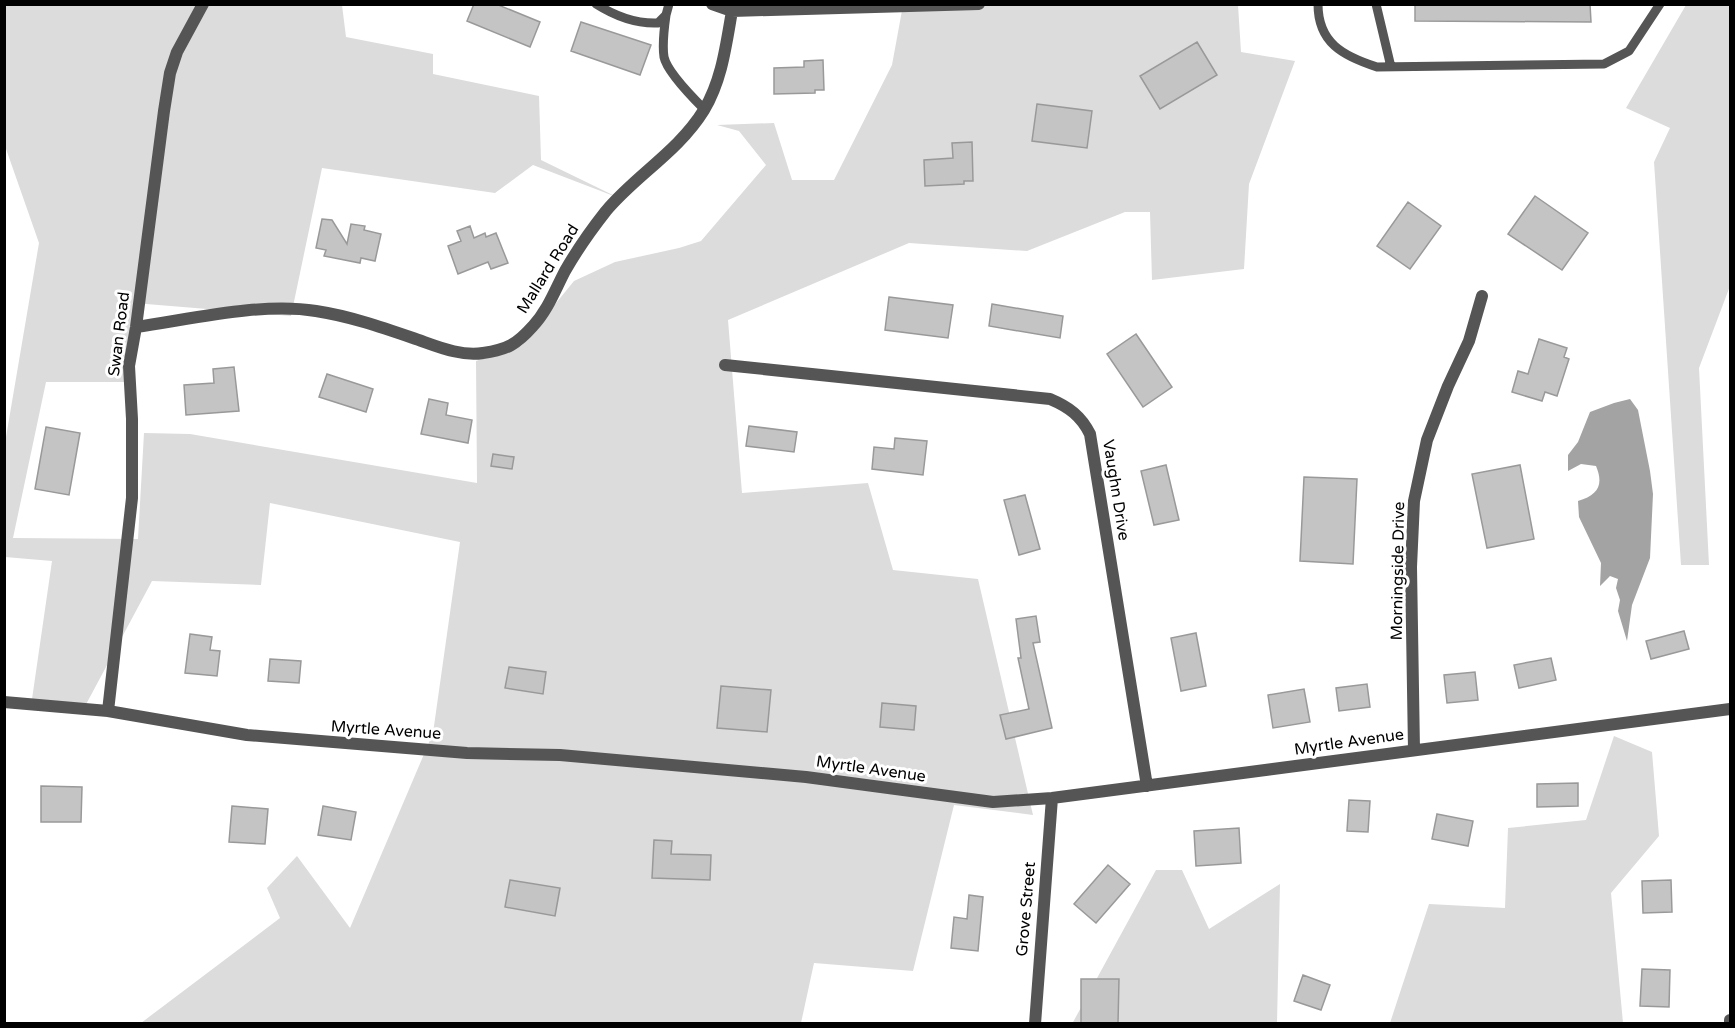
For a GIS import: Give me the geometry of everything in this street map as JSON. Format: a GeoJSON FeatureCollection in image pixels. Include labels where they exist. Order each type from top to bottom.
{"type":"FeatureCollection","features":[{"type":"Feature","properties":{"kind":"street","name":"Swan Road"},"geometry":{"type":"LineString","coordinates":[[108,711],[132,498],[129,366],[170,73],[177,52],[203,4]]}},
{"type":"Feature","properties":{"kind":"street"},"geometry":{"type":"LineString","coordinates":[[712,4],[732,11],[979,4]]}},
{"type":"Feature","properties":{"kind":"street","name":"Mallard Road"},"geometry":{"type":"LineString","coordinates":[[136,327],[271,308],[300,309],[348,317],[448,350],[479,354],[505,349],[517,342],[541,317],[584,241],[608,209],[688,133],[717,83],[732,11]]}},
{"type":"Feature","properties":{"kind":"street","name":"Morningside Drive"},"geometry":{"type":"LineString","coordinates":[[1414,750],[1412,567],[1414,501],[1427,440],[1469,341],[1482,296]]}},
{"type":"Feature","properties":{"kind":"street","name":"Vaughn Drive"},"geometry":{"type":"LineString","coordinates":[[725,365],[1050,399],[1065,405],[1077,415],[1090,434],[1147,786]]}},
{"type":"Feature","properties":{"kind":"street","name":"Myrtle Avenue"},"geometry":{"type":"LineString","coordinates":[[5,706],[108,711],[247,735],[467,753],[560,755],[806,777],[993,802],[1052,798],[1731,709]]}},
{"type":"Feature","properties":{"kind":"street","name":"Grove Street"},"geometry":{"type":"LineString","coordinates":[[1035,1023],[1052,798]]}},
{"type":"Feature","properties":{"kind":"lane"},"geometry":{"type":"LineString","coordinates":[[596,4],[609,13],[644,24],[658,23],[666,15]]}},
{"type":"Feature","properties":{"kind":"lane"},"geometry":{"type":"LineString","coordinates":[[669,4],[663,33],[664,59],[680,84],[704,109]]}},
{"type":"Feature","properties":{"kind":"lane"},"geometry":{"type":"LineString","coordinates":[[1318,4],[1318,19],[1332,45],[1352,59],[1377,67],[1604,64],[1629,51],[1660,4]]}},
{"type":"Feature","properties":{"kind":"lane"},"geometry":{"type":"LineString","coordinates":[[1377,4],[1391,67]]}},
{"type":"Feature","properties":{"kind":"shaded area"},"geometry":{"type":"Polygon","coordinates":[[[4,5],[342,5],[346,37],[433,54],[433,74],[539,96],[541,160],[619,198],[533,165],[495,193],[322,168],[291,316],[134,303],[124,382],[46,382],[13,538],[138,539],[144,433],[190,434],[477,483],[476,361],[521,346],[574,281],[615,262],[701,241],[766,165],[739,131],[717,125],[774,123],[792,180],[834,180],[892,65],[903,5],[1238,5],[1241,52],[1295,61],[1249,184],[1244,269],[1152,280],[1150,212],[1125,212],[1027,251],[909,243],[728,320],[742,493],[868,483],[893,570],[978,579],[1033,815],[954,805],[913,971],[814,963],[801,1023],[141,1023],[280,918],[267,888],[297,856],[350,928],[433,733],[460,542],[270,503],[261,585],[152,581],[83,710],[31,706],[52,561],[5,557],[5,443],[39,243],[5,146],[4,5]]]}},
{"type":"Feature","properties":{"kind":"shaded area"},"geometry":{"type":"Polygon","coordinates":[[[1686,5],[1730,5],[1730,286],[1699,368],[1709,565],[1681,565],[1654,162],[1670,128],[1626,108],[1686,5]]]}},
{"type":"Feature","properties":{"kind":"shaded area"},"geometry":{"type":"Polygon","coordinates":[[[1630,399],[1638,410],[1653,494],[1650,558],[1632,605],[1627,641],[1618,611],[1620,600],[1616,588],[1618,579],[1610,576],[1600,586],[1601,563],[1579,517],[1578,501],[1590,496],[1598,488],[1599,479],[1596,466],[1581,464],[1568,471],[1568,455],[1578,442],[1590,412],[1630,399]]]}},
{"type":"Feature","properties":{"kind":"shaded area"},"geometry":{"type":"Polygon","coordinates":[[[1614,736],[1652,752],[1659,836],[1611,893],[1623,1023],[1390,1023],[1429,904],[1505,908],[1508,828],[1586,820],[1614,736]]]}},
{"type":"Feature","properties":{"kind":"shaded area"},"geometry":{"type":"Polygon","coordinates":[[[1156,870],[1182,870],[1209,929],[1280,884],[1277,1023],[1072,1024],[1156,870]]]}},
{"type":"Feature","properties":{"kind":"building"},"geometry":{"type":"Polygon","coordinates":[[[474,4],[496,4],[540,22],[530,47],[467,21],[474,4]]]}},
{"type":"Feature","properties":{"kind":"building"},"geometry":{"type":"Polygon","coordinates":[[[1415,4],[1590,4],[1591,22],[1415,21],[1415,4]]]}},
{"type":"Feature","properties":{"kind":"building"},"geometry":{"type":"Polygon","coordinates":[[[581,22],[651,45],[640,75],[571,51],[581,22]]]}},
{"type":"Feature","properties":{"kind":"building"},"geometry":{"type":"Polygon","coordinates":[[[1197,42],[1217,75],[1160,109],[1140,76],[1197,42]]]}},
{"type":"Feature","properties":{"kind":"building"},"geometry":{"type":"Polygon","coordinates":[[[823,60],[824,90],[815,90],[815,93],[774,94],[774,68],[804,67],[804,61],[823,60]]]}},
{"type":"Feature","properties":{"kind":"building"},"geometry":{"type":"Polygon","coordinates":[[[1037,104],[1092,111],[1087,148],[1032,141],[1037,104]]]}},
{"type":"Feature","properties":{"kind":"building"},"geometry":{"type":"Polygon","coordinates":[[[972,142],[973,181],[964,181],[964,184],[925,186],[924,160],[953,158],[952,143],[972,142]]]}},
{"type":"Feature","properties":{"kind":"building"},"geometry":{"type":"Polygon","coordinates":[[[1535,196],[1588,233],[1562,270],[1508,234],[1535,196]]]}},
{"type":"Feature","properties":{"kind":"building"},"geometry":{"type":"Polygon","coordinates":[[[1408,202],[1441,226],[1410,269],[1377,246],[1408,202]]]}},
{"type":"Feature","properties":{"kind":"building"},"geometry":{"type":"Polygon","coordinates":[[[322,219],[332,220],[347,244],[351,224],[365,226],[364,230],[381,234],[375,261],[361,258],[360,263],[324,256],[326,250],[316,248],[322,219]]]}},
{"type":"Feature","properties":{"kind":"building"},"geometry":{"type":"Polygon","coordinates":[[[470,226],[474,238],[485,233],[486,237],[496,233],[508,263],[491,269],[488,262],[458,274],[448,246],[461,241],[457,231],[470,226]]]}},
{"type":"Feature","properties":{"kind":"building"},"geometry":{"type":"Polygon","coordinates":[[[889,297],[953,305],[948,338],[885,330],[889,297]]]}},
{"type":"Feature","properties":{"kind":"building"},"geometry":{"type":"Polygon","coordinates":[[[992,304],[1063,316],[1060,338],[989,326],[992,304]]]}},
{"type":"Feature","properties":{"kind":"building"},"geometry":{"type":"Polygon","coordinates":[[[1136,334],[1172,387],[1143,407],[1107,354],[1136,334]]]}},
{"type":"Feature","properties":{"kind":"building"},"geometry":{"type":"Polygon","coordinates":[[[1539,339],[1567,348],[1564,357],[1569,359],[1557,396],[1545,392],[1542,401],[1512,392],[1518,371],[1528,374],[1539,339]]]}},
{"type":"Feature","properties":{"kind":"building"},"geometry":{"type":"Polygon","coordinates":[[[234,367],[239,411],[186,415],[184,385],[214,383],[213,369],[234,367]]]}},
{"type":"Feature","properties":{"kind":"building"},"geometry":{"type":"Polygon","coordinates":[[[327,374],[373,389],[366,412],[319,397],[327,374]]]}},
{"type":"Feature","properties":{"kind":"building"},"geometry":{"type":"Polygon","coordinates":[[[429,399],[448,403],[446,415],[472,420],[468,443],[421,434],[429,399]]]}},
{"type":"Feature","properties":{"kind":"building"},"geometry":{"type":"Polygon","coordinates":[[[749,426],[797,432],[794,452],[746,446],[749,426]]]}},
{"type":"Feature","properties":{"kind":"building"},"geometry":{"type":"Polygon","coordinates":[[[46,427],[80,433],[69,495],[35,489],[46,427]]]}},
{"type":"Feature","properties":{"kind":"building"},"geometry":{"type":"Polygon","coordinates":[[[895,438],[927,441],[923,475],[872,469],[874,447],[894,449],[895,438]]]}},
{"type":"Feature","properties":{"kind":"building"},"geometry":{"type":"Polygon","coordinates":[[[493,454],[514,457],[512,469],[491,466],[493,454]]]}},
{"type":"Feature","properties":{"kind":"building"},"geometry":{"type":"Polygon","coordinates":[[[1166,465],[1179,520],[1154,525],[1141,471],[1166,465]]]}},
{"type":"Feature","properties":{"kind":"building"},"geometry":{"type":"Polygon","coordinates":[[[1520,465],[1534,539],[1487,548],[1472,474],[1520,465]]]}},
{"type":"Feature","properties":{"kind":"building"},"geometry":{"type":"Polygon","coordinates":[[[1304,477],[1357,479],[1353,564],[1300,561],[1304,477]]]}},
{"type":"Feature","properties":{"kind":"building"},"geometry":{"type":"Polygon","coordinates":[[[1025,495],[1040,549],[1019,555],[1004,500],[1025,495]]]}},
{"type":"Feature","properties":{"kind":"building"},"geometry":{"type":"Polygon","coordinates":[[[1036,616],[1040,642],[1033,643],[1052,728],[1006,739],[1000,715],[1029,709],[1018,658],[1021,658],[1016,619],[1036,616]]]}},
{"type":"Feature","properties":{"kind":"building"},"geometry":{"type":"Polygon","coordinates":[[[1684,631],[1689,649],[1651,659],[1646,641],[1684,631]]]}},
{"type":"Feature","properties":{"kind":"building"},"geometry":{"type":"Polygon","coordinates":[[[1196,633],[1206,686],[1181,691],[1171,638],[1196,633]]]}},
{"type":"Feature","properties":{"kind":"building"},"geometry":{"type":"Polygon","coordinates":[[[190,634],[212,637],[210,650],[220,651],[217,676],[185,673],[190,634]]]}},
{"type":"Feature","properties":{"kind":"building"},"geometry":{"type":"Polygon","coordinates":[[[1551,658],[1556,680],[1519,688],[1514,665],[1551,658]]]}},
{"type":"Feature","properties":{"kind":"building"},"geometry":{"type":"Polygon","coordinates":[[[270,659],[301,661],[299,683],[268,681],[270,659]]]}},
{"type":"Feature","properties":{"kind":"building"},"geometry":{"type":"Polygon","coordinates":[[[509,667],[546,672],[543,694],[505,688],[509,667]]]}},
{"type":"Feature","properties":{"kind":"building"},"geometry":{"type":"Polygon","coordinates":[[[1475,672],[1478,700],[1447,703],[1444,675],[1475,672]]]}},
{"type":"Feature","properties":{"kind":"building"},"geometry":{"type":"Polygon","coordinates":[[[1367,684],[1370,707],[1339,711],[1336,688],[1367,684]]]}},
{"type":"Feature","properties":{"kind":"building"},"geometry":{"type":"Polygon","coordinates":[[[721,686],[771,690],[767,732],[717,728],[721,686]]]}},
{"type":"Feature","properties":{"kind":"building"},"geometry":{"type":"Polygon","coordinates":[[[1304,689],[1310,722],[1273,728],[1268,695],[1304,689]]]}},
{"type":"Feature","properties":{"kind":"building"},"geometry":{"type":"Polygon","coordinates":[[[882,703],[916,706],[914,730],[880,727],[882,703]]]}},
{"type":"Feature","properties":{"kind":"building"},"geometry":{"type":"Polygon","coordinates":[[[1578,783],[1578,806],[1537,807],[1537,784],[1578,783]]]}},
{"type":"Feature","properties":{"kind":"building"},"geometry":{"type":"Polygon","coordinates":[[[41,786],[82,787],[81,822],[41,822],[41,786]]]}},
{"type":"Feature","properties":{"kind":"building"},"geometry":{"type":"Polygon","coordinates":[[[1349,800],[1370,801],[1368,832],[1347,831],[1349,800]]]}},
{"type":"Feature","properties":{"kind":"building"},"geometry":{"type":"Polygon","coordinates":[[[232,806],[268,809],[265,844],[229,842],[232,806]]]}},
{"type":"Feature","properties":{"kind":"building"},"geometry":{"type":"Polygon","coordinates":[[[323,806],[356,812],[351,840],[318,835],[323,806]]]}},
{"type":"Feature","properties":{"kind":"building"},"geometry":{"type":"Polygon","coordinates":[[[1437,814],[1473,821],[1468,846],[1432,839],[1437,814]]]}},
{"type":"Feature","properties":{"kind":"building"},"geometry":{"type":"Polygon","coordinates":[[[1239,828],[1241,863],[1196,866],[1194,831],[1239,828]]]}},
{"type":"Feature","properties":{"kind":"building"},"geometry":{"type":"Polygon","coordinates":[[[654,840],[672,841],[671,854],[711,855],[710,880],[652,878],[654,840]]]}},
{"type":"Feature","properties":{"kind":"building"},"geometry":{"type":"Polygon","coordinates":[[[1108,865],[1130,884],[1096,923],[1074,904],[1108,865]]]}},
{"type":"Feature","properties":{"kind":"building"},"geometry":{"type":"Polygon","coordinates":[[[510,880],[560,888],[555,916],[505,907],[510,880]]]}},
{"type":"Feature","properties":{"kind":"building"},"geometry":{"type":"Polygon","coordinates":[[[1671,880],[1672,912],[1643,913],[1642,881],[1671,880]]]}},
{"type":"Feature","properties":{"kind":"building"},"geometry":{"type":"Polygon","coordinates":[[[969,895],[983,897],[978,951],[951,948],[954,917],[967,919],[969,895]]]}},
{"type":"Feature","properties":{"kind":"building"},"geometry":{"type":"Polygon","coordinates":[[[1642,969],[1670,970],[1669,1007],[1640,1006],[1642,969]]]}},
{"type":"Feature","properties":{"kind":"building"},"geometry":{"type":"Polygon","coordinates":[[[1303,975],[1330,985],[1321,1010],[1294,1001],[1303,975]]]}},
{"type":"Feature","properties":{"kind":"building"},"geometry":{"type":"Polygon","coordinates":[[[1081,979],[1119,979],[1118,1023],[1081,1023],[1081,979]]]}}]}
